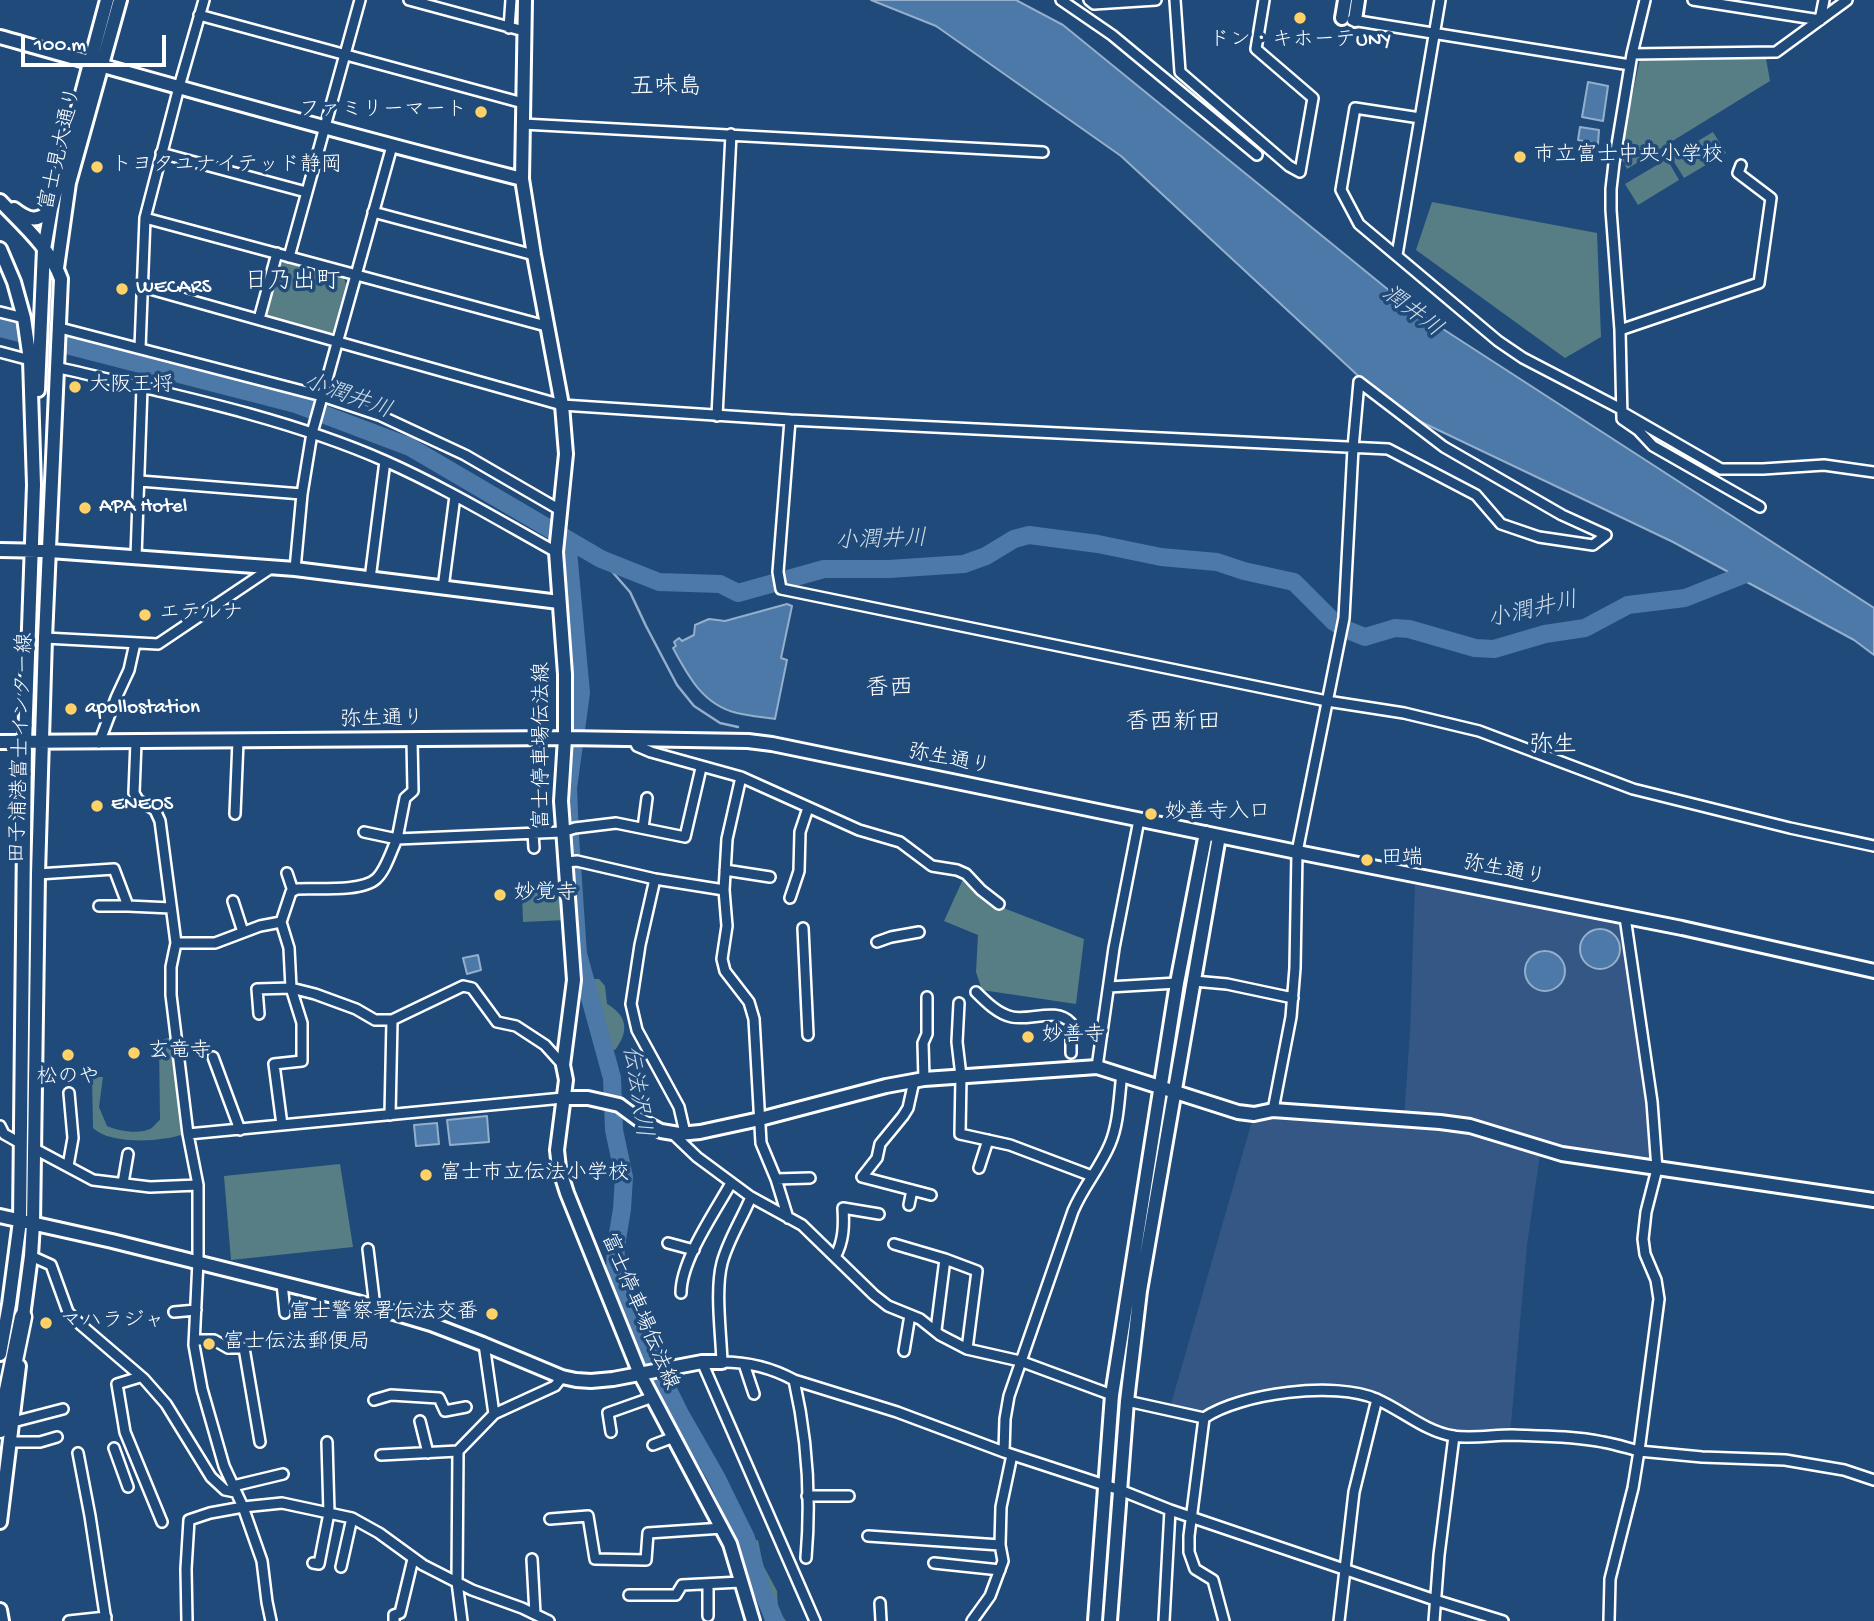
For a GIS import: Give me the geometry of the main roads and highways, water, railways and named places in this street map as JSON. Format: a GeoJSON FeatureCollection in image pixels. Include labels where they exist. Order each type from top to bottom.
{"type":"FeatureCollection","features":[{"type":"Feature","properties":{"kind":"highway"},"geometry":{"type":"LineString","coordinates":[[6,1425],[23,1317]]}},
{"type":"Feature","properties":{"kind":"water","name":"潤井川"},"geometry":{"type":"Polygon","coordinates":[[[871,0],[1016,0],[1063,25],[1412,309],[1874,608],[1874,655],[1854,640],[1673,542],[1394,409],[1121,156],[936,26],[871,0]]]}},
{"type":"Feature","properties":{"kind":"water"},"geometry":{"type":"Polygon","coordinates":[[[1588,82],[1608,86],[1603,121],[1582,117],[1588,82]]]}},
{"type":"Feature","properties":{"kind":"water"},"geometry":{"type":"Polygon","coordinates":[[[1580,127],[1599,130],[1598,144],[1578,140],[1580,127]]]}},
{"type":"Feature","properties":{"kind":"water"},"geometry":{"type":"Polygon","coordinates":[[[787,604],[792,606],[781,658],[787,660],[775,719],[725,709],[706,696],[685,669],[673,648],[676,646],[674,642],[679,638],[682,641],[694,635],[695,625],[709,619],[725,621],[787,604]]]}},
{"type":"Feature","properties":{"kind":"water"},"geometry":{"type":"Polygon","coordinates":[[[1600,929],[1608,930],[1614,935],[1619,941],[1619,957],[1614,963],[1608,968],[1600,969],[1592,968],[1586,963],[1581,957],[1580,949],[1581,941],[1586,935],[1592,930],[1600,929]]]}},
{"type":"Feature","properties":{"kind":"water"},"geometry":{"type":"Polygon","coordinates":[[[1545,951],[1553,952],[1559,957],[1564,963],[1564,979],[1559,985],[1553,990],[1545,991],[1537,990],[1531,985],[1526,979],[1525,971],[1526,963],[1531,957],[1537,952],[1545,951]]]}},
{"type":"Feature","properties":{"kind":"water"},"geometry":{"type":"Polygon","coordinates":[[[478,955],[481,970],[467,974],[463,958],[478,955]]]}},
{"type":"Feature","properties":{"kind":"water"},"geometry":{"type":"Polygon","coordinates":[[[487,1116],[489,1142],[450,1145],[447,1120],[487,1116]]]}},
{"type":"Feature","properties":{"kind":"water"},"geometry":{"type":"Polygon","coordinates":[[[437,1123],[439,1144],[416,1146],[414,1125],[437,1123]]]}},
{"type":"Feature","properties":{"kind":"waterway","name":"小潤井川"},"geometry":{"type":"LineString","coordinates":[[0,328],[296,404],[410,447],[601,559],[659,582],[720,584],[738,593],[824,569],[889,569],[964,564],[986,556],[1014,539],[1029,535],[1098,544],[1161,557],[1217,562],[1294,582],[1334,622],[1365,637],[1395,628],[1409,629],[1475,648],[1494,649],[1545,634],[1585,628],[1628,605],[1685,598],[1758,569]]}},
{"type":"Feature","properties":{"kind":"waterway","name":"伝法沢川"},"geometry":{"type":"LineString","coordinates":[[567,540],[581,693],[568,788],[570,836],[578,954],[612,1078],[614,1130],[624,1177],[615,1271],[626,1305],[746,1538],[760,1585],[775,1621]]}},
{"type":"Feature","properties":{"kind":"waterway"},"geometry":{"type":"LineString","coordinates":[[601,559],[630,592],[677,685],[694,706],[720,723],[738,727]]}},
{"type":"Feature","properties":{"kind":"place","name":"ドン・キホーテUNY"},"geometry":{"type":"Point","coordinates":[1300,18]}},
{"type":"Feature","properties":{"kind":"place","name":"ファミリーマート"},"geometry":{"type":"Point","coordinates":[481,112]}},
{"type":"Feature","properties":{"kind":"place","name":"市立富士中央小学校"},"geometry":{"type":"Point","coordinates":[1520,157]}},
{"type":"Feature","properties":{"kind":"place","name":"トヨタユナイテッド静岡"},"geometry":{"type":"Point","coordinates":[97,167]}},
{"type":"Feature","properties":{"kind":"place","name":"WECARS"},"geometry":{"type":"Point","coordinates":[122,289]}},
{"type":"Feature","properties":{"kind":"place","name":"大阪王将"},"geometry":{"type":"Point","coordinates":[75,387]}},
{"type":"Feature","properties":{"kind":"place","name":"APA Hotel"},"geometry":{"type":"Point","coordinates":[85,508]}},
{"type":"Feature","properties":{"kind":"place","name":"エテルナ"},"geometry":{"type":"Point","coordinates":[145,615]}},
{"type":"Feature","properties":{"kind":"place","name":"apollostation"},"geometry":{"type":"Point","coordinates":[71,709]}},
{"type":"Feature","properties":{"kind":"place","name":"ENEOS"},"geometry":{"type":"Point","coordinates":[97,806]}},
{"type":"Feature","properties":{"kind":"place","name":"妙善寺入口"},"geometry":{"type":"Point","coordinates":[1151,814]}},
{"type":"Feature","properties":{"kind":"place","name":"田端"},"geometry":{"type":"Point","coordinates":[1367,860]}},
{"type":"Feature","properties":{"kind":"place","name":"妙覚寺"},"geometry":{"type":"Point","coordinates":[500,895]}},
{"type":"Feature","properties":{"kind":"place","name":"妙善寺"},"geometry":{"type":"Point","coordinates":[1028,1037]}},
{"type":"Feature","properties":{"kind":"place","name":"玄竜寺"},"geometry":{"type":"Point","coordinates":[134,1053]}},
{"type":"Feature","properties":{"kind":"place","name":"松のや"},"geometry":{"type":"Point","coordinates":[68,1055]}},
{"type":"Feature","properties":{"kind":"place","name":"富士市立伝法小学校"},"geometry":{"type":"Point","coordinates":[426,1175]}},
{"type":"Feature","properties":{"kind":"place","name":"富士警察署伝法交番"},"geometry":{"type":"Point","coordinates":[492,1314]}},
{"type":"Feature","properties":{"kind":"place","name":"マハラジャ"},"geometry":{"type":"Point","coordinates":[46,1323]}},
{"type":"Feature","properties":{"kind":"place","name":"富士伝法郵便局"},"geometry":{"type":"Point","coordinates":[209,1344]}},
{"type":"Feature","properties":{"kind":"district","name":"五味島"},"geometry":{"type":"Point","coordinates":[666,89]}},
{"type":"Feature","properties":{"kind":"district","name":"日乃出町"},"geometry":{"type":"Point","coordinates":[292,283]}},
{"type":"Feature","properties":{"kind":"district","name":"香西"},"geometry":{"type":"Point","coordinates":[889,690]}},
{"type":"Feature","properties":{"kind":"district","name":"香西新田"},"geometry":{"type":"Point","coordinates":[1173,724]}},
{"type":"Feature","properties":{"kind":"district","name":"弥生"},"geometry":{"type":"Point","coordinates":[1553,747]}}]}
